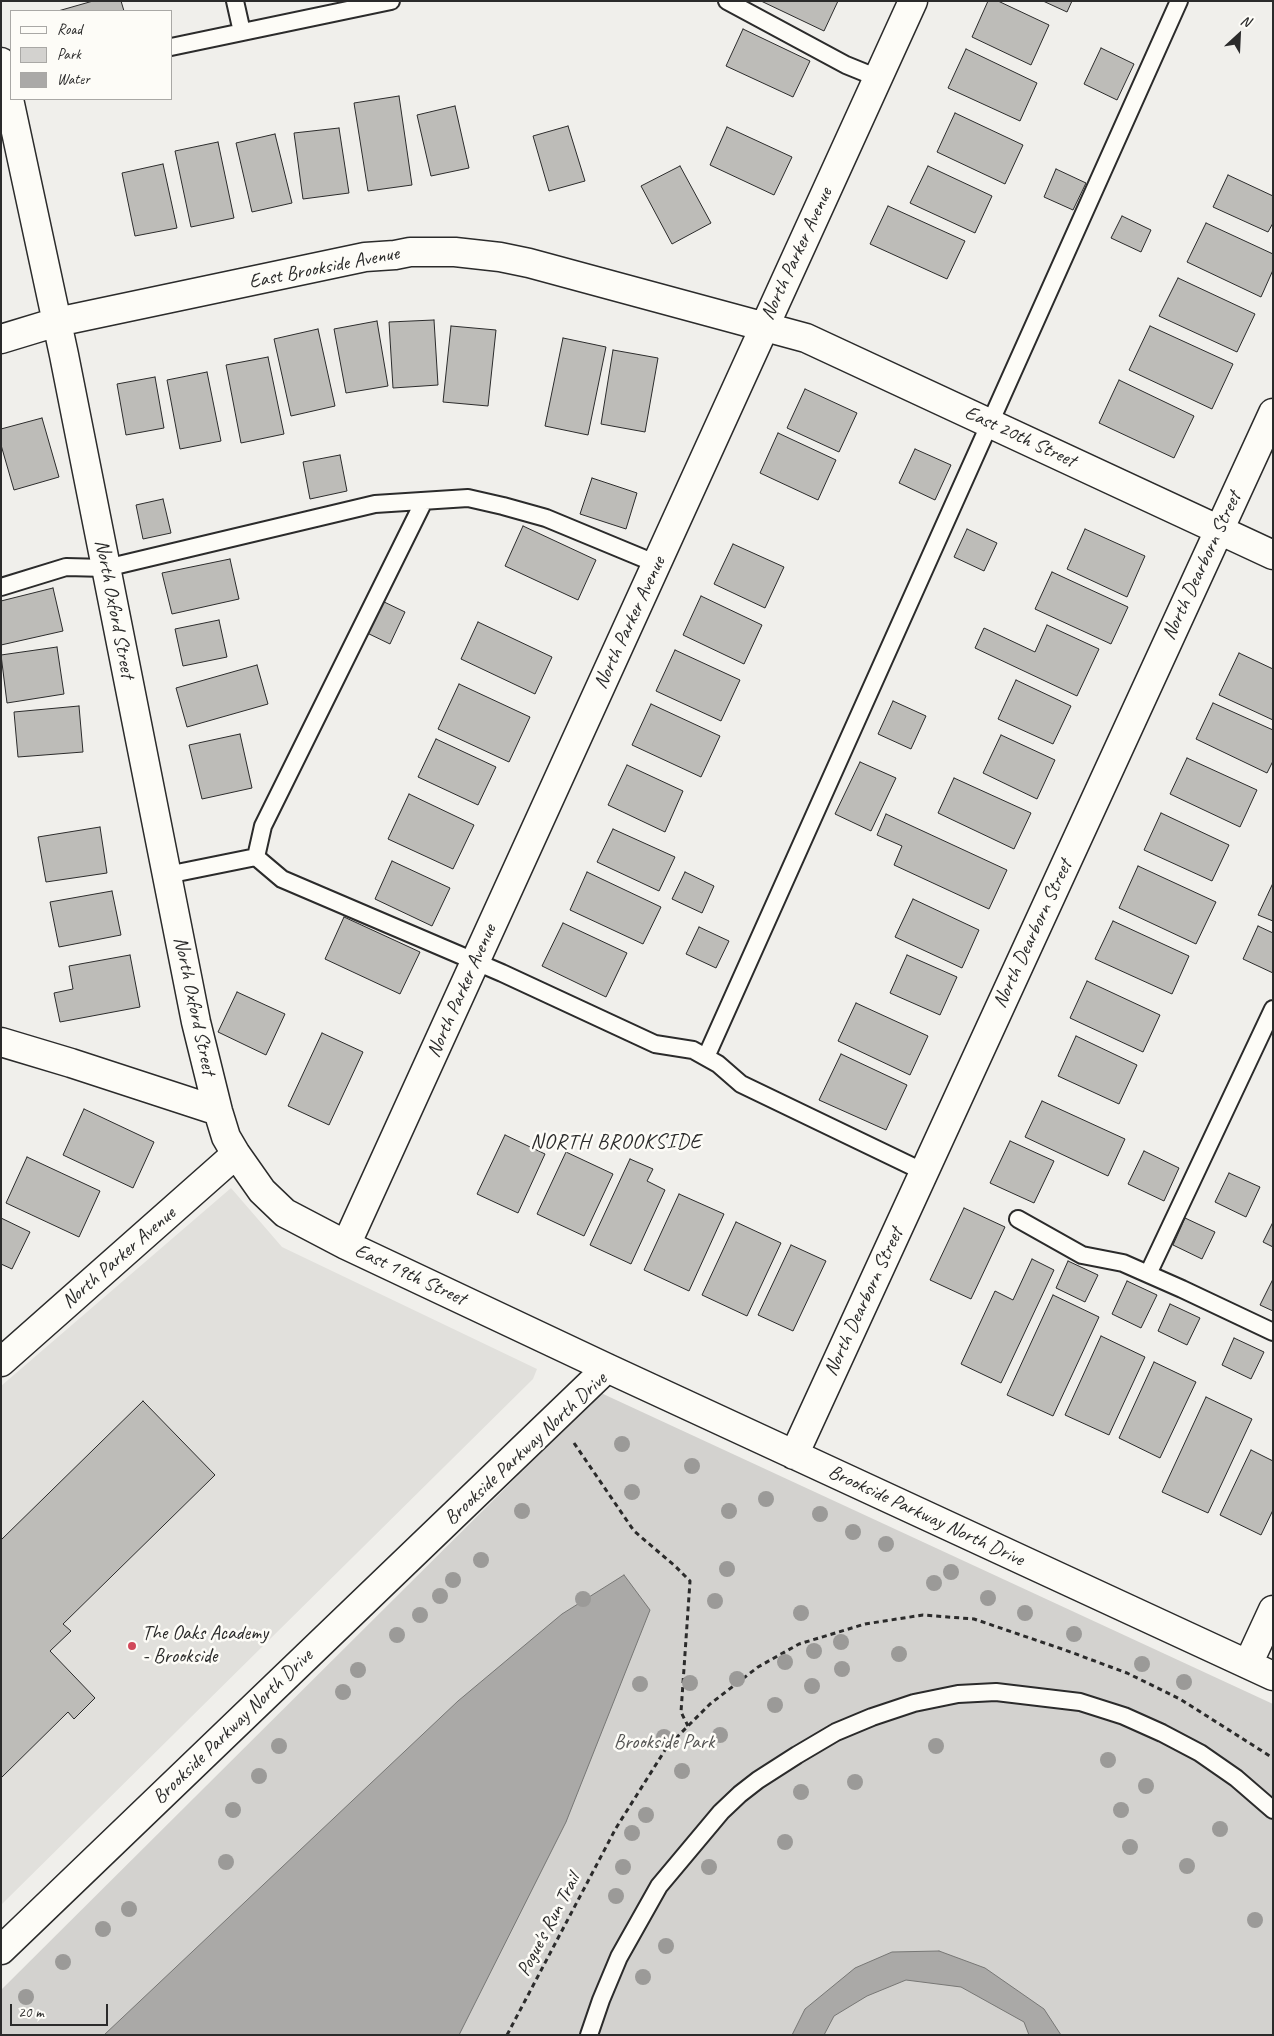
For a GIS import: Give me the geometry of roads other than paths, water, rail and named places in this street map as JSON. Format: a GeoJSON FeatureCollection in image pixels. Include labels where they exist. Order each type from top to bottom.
{"type":"FeatureCollection","features":[{"type":"Feature","properties":{"kind":"street","name":"North Parker Avenue"},"geometry":{"type":"LineString","coordinates":[[346,1245],[913,1]]}},
{"type":"Feature","properties":{"kind":"street","name":"North Oxford Street"},"geometry":{"type":"LineString","coordinates":[[6,74],[10,93]]}},
{"type":"Feature","properties":{"kind":"street","name":"North Oxford Street"},"geometry":{"type":"LineString","coordinates":[[11,100],[196,1022],[218,1111],[226,1136],[236,1154]]}},
{"type":"Feature","properties":{"kind":"street","name":"East Brookside Avenue"},"geometry":{"type":"LineString","coordinates":[[1,339],[57,322],[365,257],[410,252],[455,252],[500,257],[530,263],[764,326]]}},
{"type":"Feature","properties":{"kind":"street","name":"East 20th Street"},"geometry":{"type":"LineString","coordinates":[[764,326],[806,338],[1273,555]]}},
{"type":"Feature","properties":{"kind":"street","name":"North Dearborn Street"},"geometry":{"type":"LineString","coordinates":[[794,1455],[1273,413]]}},
{"type":"Feature","properties":{"kind":"street"},"geometry":{"type":"LineString","coordinates":[[1,1042],[218,1111]]}},
{"type":"Feature","properties":{"kind":"street","name":"North Parker Avenue"},"geometry":{"type":"LineString","coordinates":[[1,1362],[236,1154]]}},
{"type":"Feature","properties":{"kind":"street","name":"East 19th Street"},"geometry":{"type":"LineString","coordinates":[[236,1154],[262,1191],[285,1213],[346,1245],[606,1368]]}},
{"type":"Feature","properties":{"kind":"street","name":"Brookside Parkway North Drive"},"geometry":{"type":"LineString","coordinates":[[1,1950],[606,1368],[1273,1676]]}},
{"type":"Feature","properties":{"kind":"street"},"geometry":{"type":"LineString","coordinates":[[1248,1664],[1273,1610]]}},
{"type":"Feature","properties":{"kind":"lane"},"geometry":{"type":"LineString","coordinates":[[235,1],[242,32]]}},
{"type":"Feature","properties":{"kind":"lane"},"geometry":{"type":"LineString","coordinates":[[172,47],[391,1]]}},
{"type":"Feature","properties":{"kind":"lane"},"geometry":{"type":"LineString","coordinates":[[727,1],[846,65],[878,78]]}},
{"type":"Feature","properties":{"kind":"lane"},"geometry":{"type":"LineString","coordinates":[[706,1057],[1179,1]]}},
{"type":"Feature","properties":{"kind":"lane"},"geometry":{"type":"LineString","coordinates":[[1,587],[66,567],[106,568],[375,504],[468,498],[546,518],[657,564]]}},
{"type":"Feature","properties":{"kind":"lane"},"geometry":{"type":"LineString","coordinates":[[256,857],[263,826],[424,501]]}},
{"type":"Feature","properties":{"kind":"lane"},"geometry":{"type":"LineString","coordinates":[[256,857],[282,879],[476,961],[655,1044],[693,1050],[718,1064],[741,1084],[924,1172]]}},
{"type":"Feature","properties":{"kind":"lane"},"geometry":{"type":"LineString","coordinates":[[167,875],[256,857]]}},
{"type":"Feature","properties":{"kind":"lane"},"geometry":{"type":"LineString","coordinates":[[1148,1274],[1273,1008]]}},
{"type":"Feature","properties":{"kind":"lane"},"geometry":{"type":"LineString","coordinates":[[1018,1219],[1082,1255],[1123,1263],[1273,1332]]}},
{"type":"Feature","properties":{"kind":"lane"},"geometry":{"type":"LineString","coordinates":[[589,2035],[619,1957],[659,1886],[715,1819],[740,1794],[758,1780],[836,1732],[872,1717],[914,1703],[958,1694],[996,1692],[1080,1702],[1124,1716],[1200,1753],[1236,1778],[1273,1810]]}},
{"type":"Feature","properties":{"kind":"water"},"geometry":{"type":"Polygon","coordinates":[[[624,1575],[650,1610],[566,1822],[459,2035],[104,2035],[458,1701],[562,1614],[624,1575]]]}},
{"type":"Feature","properties":{"kind":"water"},"geometry":{"type":"Polygon","coordinates":[[[939,1951],[985,1968],[1044,2009],[1061,2035],[1029,2035],[1024,2022],[961,1987],[906,1980],[867,1996],[834,2016],[824,2035],[792,2035],[805,2009],[855,1968],[892,1952],[939,1951]]]}},
{"type":"Feature","properties":{"kind":"place","name":"The Oaks Academy - Brookside"},"geometry":{"type":"Point","coordinates":[132,1646]}},
{"type":"Feature","properties":{"kind":"district","name":"NORTH BROOKSIDE"},"geometry":{"type":"Point","coordinates":[616,1142]}},
{"type":"Feature","properties":{"kind":"park label","name":"Brookside Park"},"geometry":{"type":"Point","coordinates":[664,1743]}}]}
